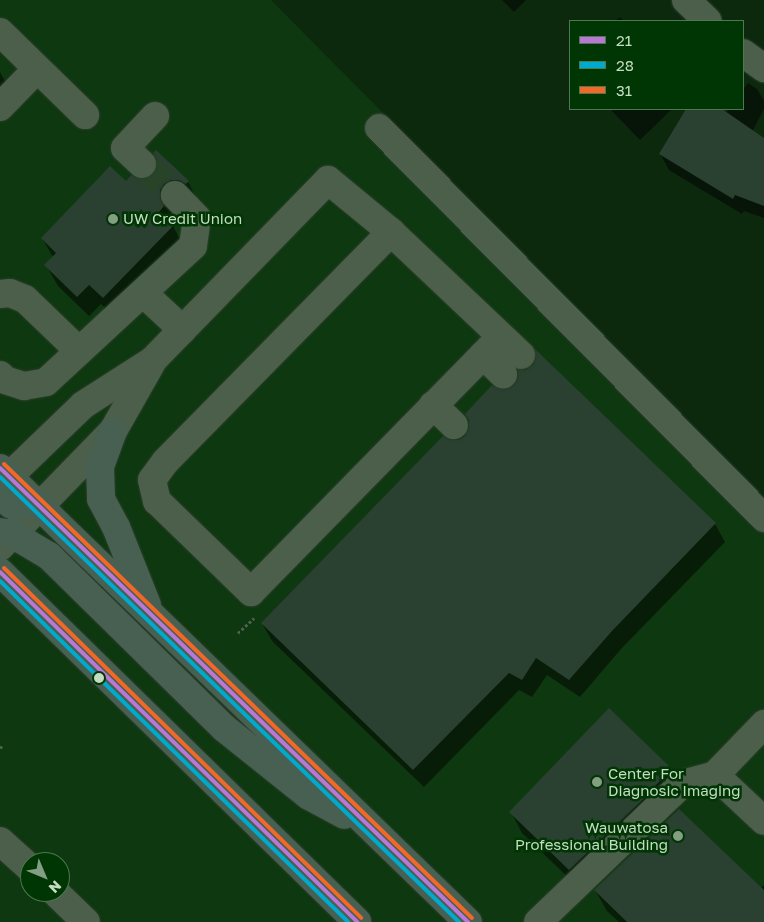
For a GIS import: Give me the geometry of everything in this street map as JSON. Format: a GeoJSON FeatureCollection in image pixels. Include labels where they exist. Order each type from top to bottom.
{"type":"FeatureCollection","features":[{"type":"Feature","properties":{"kind":"main road"},"geometry":{"type":"LineString","coordinates":[[113,431],[100,468],[101,499],[116,527],[150,614]]}},
{"type":"Feature","properties":{"kind":"main road"},"geometry":{"type":"LineString","coordinates":[[2,482],[12,505],[39,506],[468,922]]}},
{"type":"Feature","properties":{"kind":"main road"},"geometry":{"type":"LineString","coordinates":[[4,538],[49,556],[224,728],[309,796],[374,830]]}},
{"type":"Feature","properties":{"kind":"main road"},"geometry":{"type":"LineString","coordinates":[[0,572],[357,922]]}},
{"type":"Feature","properties":{"kind":"street"},"geometry":{"type":"LineString","coordinates":[[686,0],[707,20]]}},
{"type":"Feature","properties":{"kind":"street"},"geometry":{"type":"LineString","coordinates":[[0,32],[85,115]]}},
{"type":"Feature","properties":{"kind":"street"},"geometry":{"type":"LineString","coordinates":[[744,54],[764,68]]}},
{"type":"Feature","properties":{"kind":"street"},"geometry":{"type":"LineString","coordinates":[[0,107],[37,69]]}},
{"type":"Feature","properties":{"kind":"street"},"geometry":{"type":"LineString","coordinates":[[142,164],[125,148],[155,116]]}},
{"type":"Feature","properties":{"kind":"street"},"geometry":{"type":"LineString","coordinates":[[379,128],[764,518]]}},
{"type":"Feature","properties":{"kind":"street"},"geometry":{"type":"LineString","coordinates":[[2,482],[83,405],[153,360],[328,180],[391,232],[502,355],[434,405],[251,592],[157,501],[152,480],[165,462],[391,232]]}},
{"type":"Feature","properties":{"kind":"street"},"geometry":{"type":"LineString","coordinates":[[0,375],[5,380],[24,386],[46,382],[193,246],[197,218],[175,195]]}},
{"type":"Feature","properties":{"kind":"street"},"geometry":{"type":"LineString","coordinates":[[0,294],[10,292],[25,299],[79,350]]}},
{"type":"Feature","properties":{"kind":"street"},"geometry":{"type":"LineString","coordinates":[[143,293],[183,330]]}},
{"type":"Feature","properties":{"kind":"street"},"geometry":{"type":"LineString","coordinates":[[4,538],[39,506],[113,431],[153,360]]}},
{"type":"Feature","properties":{"kind":"street"},"geometry":{"type":"LineString","coordinates":[[434,405],[454,425]]}},
{"type":"Feature","properties":{"kind":"street"},"geometry":{"type":"LineString","coordinates":[[551,918],[682,784],[715,774],[764,724]]}},
{"type":"Feature","properties":{"kind":"street"},"geometry":{"type":"LineString","coordinates":[[715,774],[764,821]]}},
{"type":"Feature","properties":{"kind":"street"},"geometry":{"type":"LineString","coordinates":[[0,841],[20,859]]}},
{"type":"Feature","properties":{"kind":"street"},"geometry":{"type":"LineString","coordinates":[[65,902],[86,922]]}},
{"type":"Feature","properties":{"kind":"shaded area"},"geometry":{"type":"Polygon","coordinates":[[[0,0],[271,0],[764,497],[764,922],[0,922],[0,0]]]}},
{"type":"Feature","properties":{"kind":"building"},"geometry":{"type":"Polygon","coordinates":[[[685,110],[723,110],[764,138],[764,206],[735,195],[733,199],[659,154],[685,110]]]}},
{"type":"Feature","properties":{"kind":"building","name":"UW Credit Union"},"geometry":{"type":"Polygon","coordinates":[[[156,150],[189,181],[186,184],[179,180],[171,180],[164,184],[160,190],[160,198],[164,206],[159,212],[173,226],[103,298],[89,285],[77,297],[44,265],[56,253],[41,238],[110,166],[126,181],[131,175],[139,179],[147,179],[153,175],[157,167],[157,159],[153,153],[156,150]]]}},
{"type":"Feature","properties":{"kind":"building"},"geometry":{"type":"Polygon","coordinates":[[[535,349],[716,523],[612,631],[569,680],[536,658],[522,680],[509,673],[413,770],[261,623],[443,436],[451,440],[459,440],[465,436],[469,428],[469,420],[465,414],[492,385],[500,389],[507,389],[514,385],[518,378],[518,370],[526,370],[533,365],[536,358],[535,349]]]}},
{"type":"Feature","properties":{"kind":"building","name":"Center For Diagnosic Imaging"},"geometry":{"type":"Polygon","coordinates":[[[609,708],[672,769],[656,787],[569,870],[509,812],[609,708]]]}},
{"type":"Feature","properties":{"kind":"building","name":"Wauwatosa Professional Building"},"geometry":{"type":"Polygon","coordinates":[[[679,809],[764,890],[764,922],[627,922],[594,890],[679,809]]]}},
{"type":"Feature","properties":{"kind":"tunnel"},"geometry":{"type":"LineString","coordinates":[[142,164],[175,195]]}},
{"type":"Feature","properties":{"kind":"transit line","name":"31"},"geometry":{"type":"LineString","coordinates":[[4,464],[472,918]]}},
{"type":"Feature","properties":{"kind":"transit line","name":"21"},"geometry":{"type":"LineString","coordinates":[[0,468],[468,922]]}},
{"type":"Feature","properties":{"kind":"transit line","name":"28"},"geometry":{"type":"LineString","coordinates":[[0,477],[459,922]]}},
{"type":"Feature","properties":{"kind":"transit line","name":"31"},"geometry":{"type":"LineString","coordinates":[[4,568],[361,918]]}},
{"type":"Feature","properties":{"kind":"transit line","name":"21"},"geometry":{"type":"LineString","coordinates":[[0,572],[357,922]]}},
{"type":"Feature","properties":{"kind":"transit line","name":"28"},"geometry":{"type":"LineString","coordinates":[[0,581],[348,922]]}},
{"type":"Feature","properties":{"kind":"place","name":"UW Credit Union"},"geometry":{"type":"Point","coordinates":[113,219]}},
{"type":"Feature","properties":{"kind":"place","name":"Center For Diagnosic Imaging"},"geometry":{"type":"Point","coordinates":[597,782]}},
{"type":"Feature","properties":{"kind":"place","name":"Wauwatosa Professional Building"},"geometry":{"type":"Point","coordinates":[678,836]}}]}
